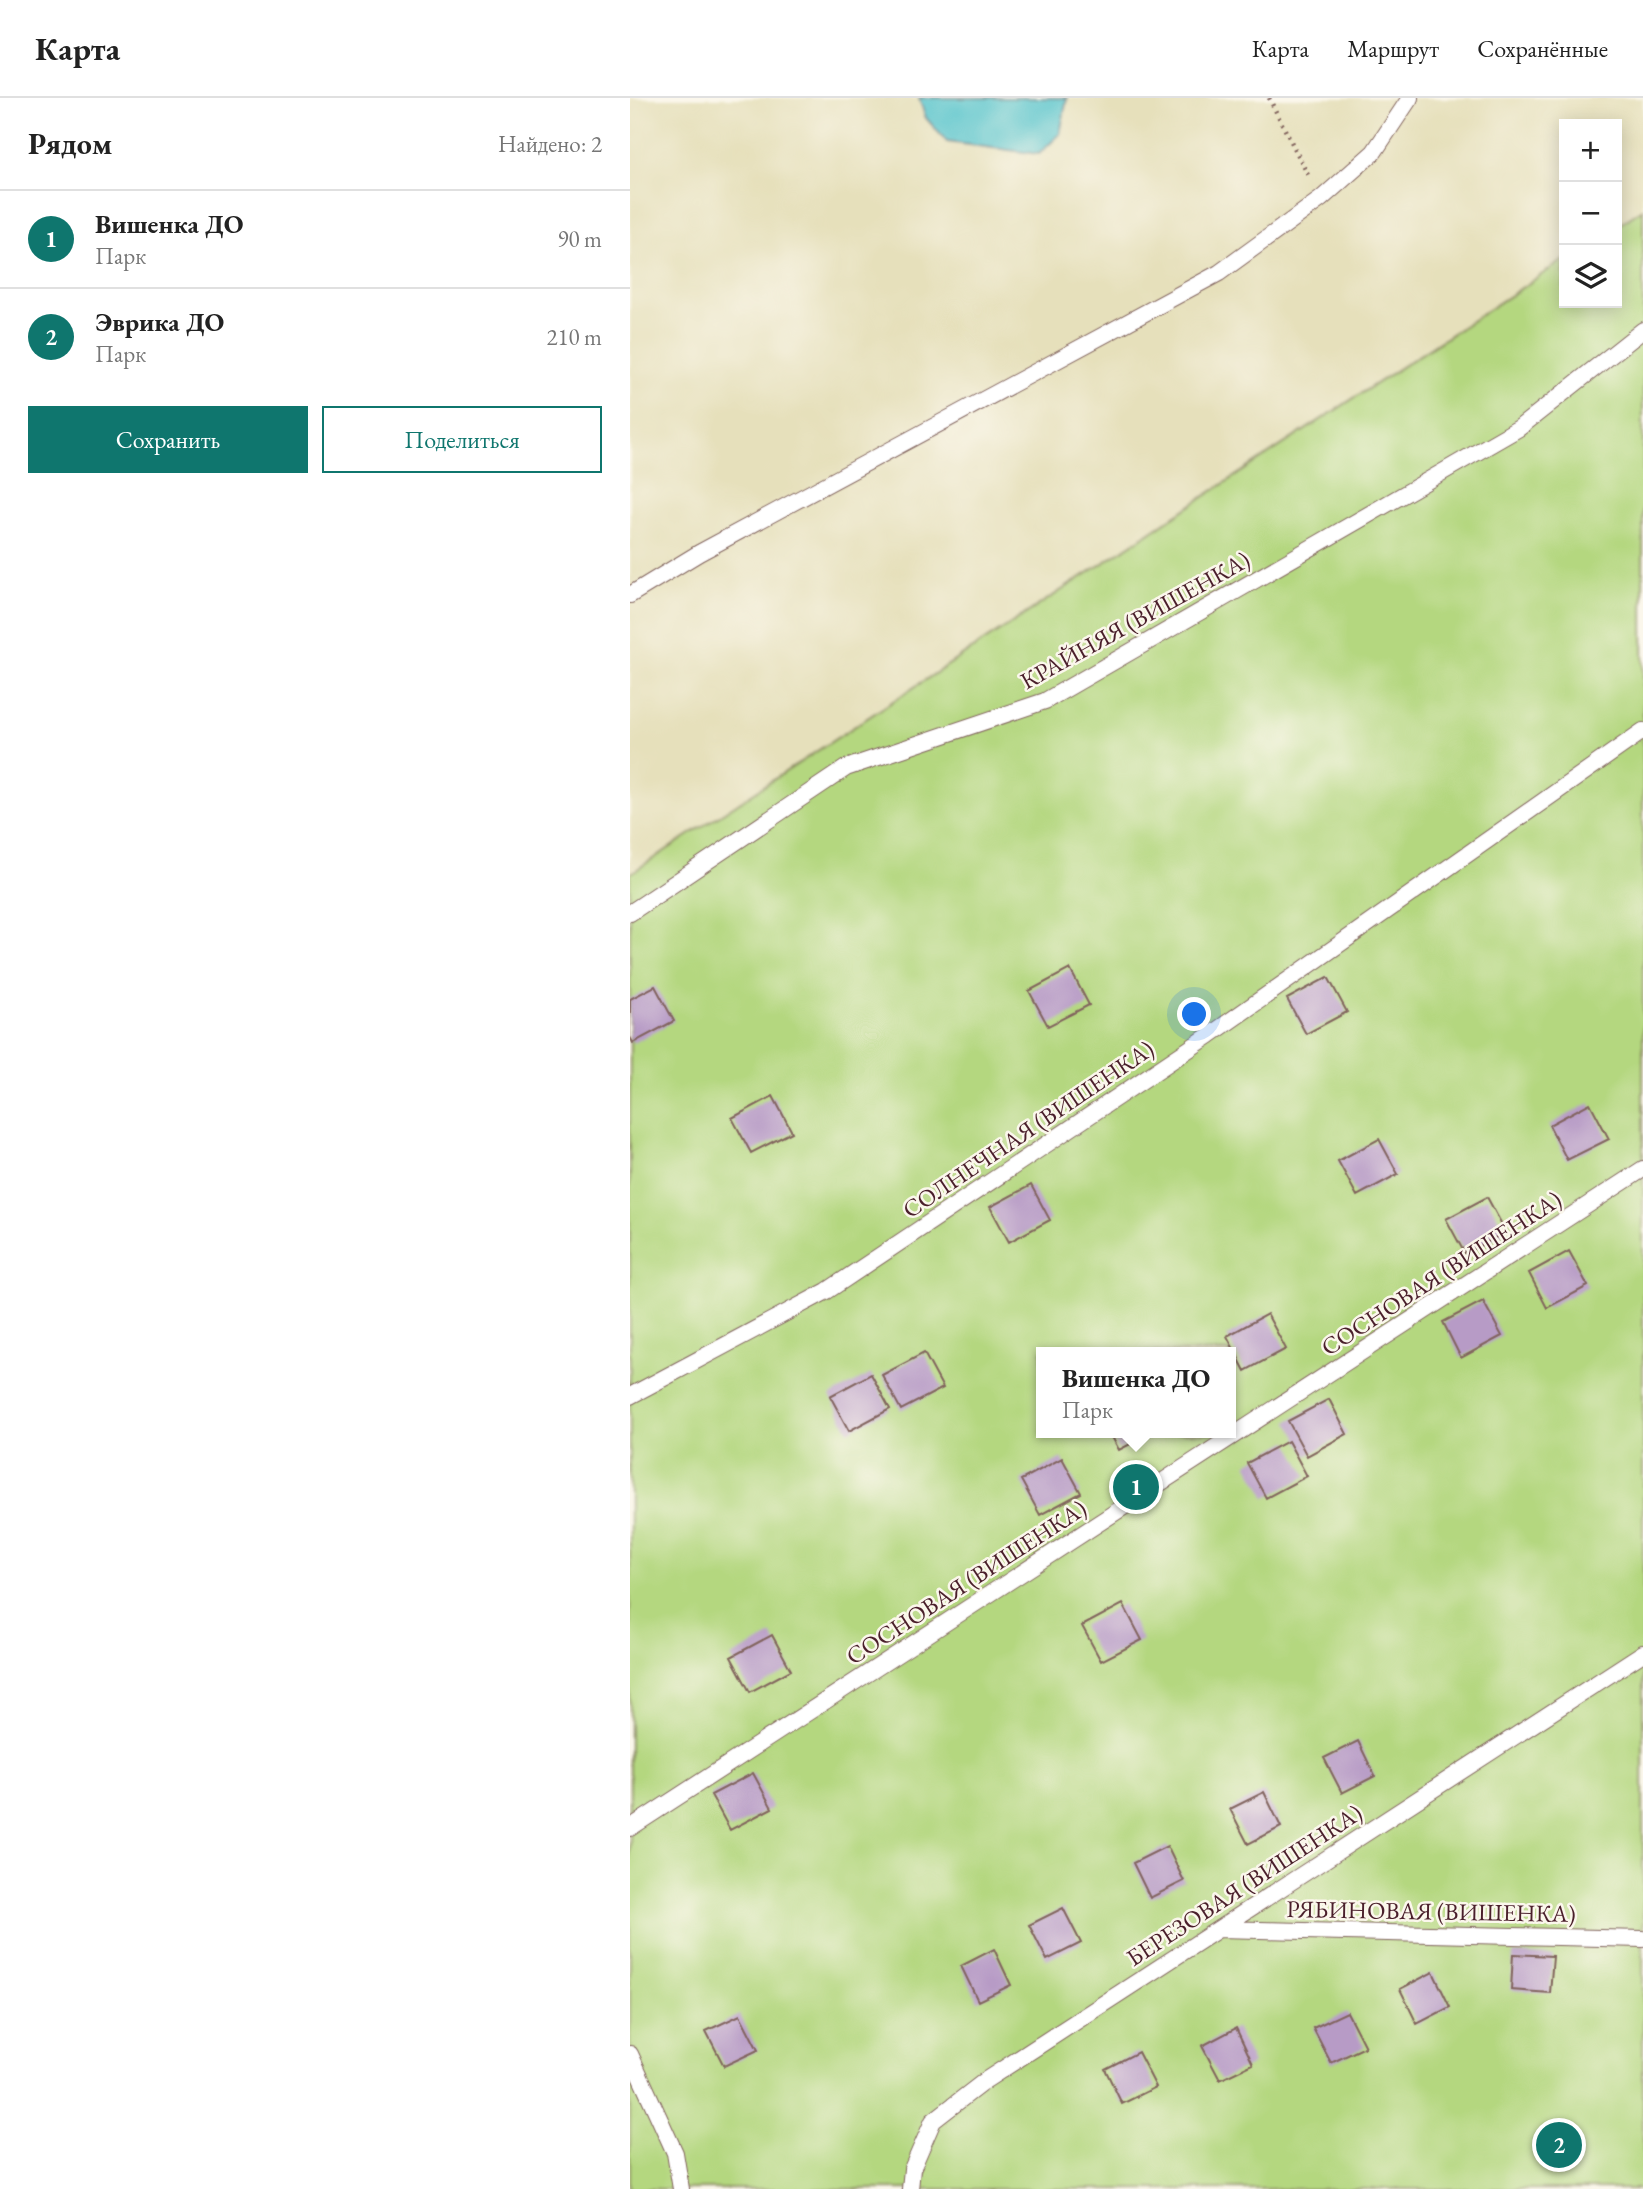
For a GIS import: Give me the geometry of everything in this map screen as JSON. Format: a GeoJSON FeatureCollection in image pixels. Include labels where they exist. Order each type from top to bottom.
{"type":"FeatureCollection","features":[{"type":"Feature","properties":{"kind":"lane"},"geometry":{"type":"LineString","coordinates":[[630,595],[699,553],[1219,273],[1321,199],[1374,152],[1410,98]]}},
{"type":"Feature","properties":{"kind":"lane","name":"КРАЙНЯЯ (ВИШЕНКА)"},"geometry":{"type":"LineString","coordinates":[[630,913],[846,768],[1045,701],[1519,428],[1643,330]]}},
{"type":"Feature","properties":{"kind":"lane","name":"СОЛНЕЧНАЯ (ВИШЕНКА)"},"geometry":{"type":"LineString","coordinates":[[630,1395],[827,1291],[1210,1035],[1643,731]]}},
{"type":"Feature","properties":{"kind":"lane","name":"СОСНОВАЯ (ВИШЕНКА)"},"geometry":{"type":"LineString","coordinates":[[1236,1434],[1643,1169]]}},
{"type":"Feature","properties":{"kind":"lane","name":"СОСНОВАЯ (ВИШЕНКА)"},"geometry":{"type":"LineString","coordinates":[[630,1828],[1229,1438]]}},
{"type":"Feature","properties":{"kind":"lane","name":"БЕРЕЗОВАЯ (ВИШЕНКА)"},"geometry":{"type":"LineString","coordinates":[[911,2189],[912,2169],[933,2121],[986,2080],[1643,1653]]}},
{"type":"Feature","properties":{"kind":"lane","name":"РЯБИНОВАЯ (ВИШЕНКА)"},"geometry":{"type":"LineString","coordinates":[[1219,1929],[1643,1939]]}},
{"type":"Feature","properties":{"kind":"lane"},"geometry":{"type":"LineString","coordinates":[[630,2054],[675,2153],[681,2189]]}},
{"type":"Feature","properties":{"kind":"path"},"geometry":{"type":"LineString","coordinates":[[1269,98],[1321,199]]}},
{"type":"Feature","properties":{"kind":"green space"},"geometry":{"type":"Polygon","coordinates":[[[1643,209],[1643,2189],[630,2189],[630,874],[1559,263],[1559,308],[1622,308],[1622,223],[1643,209]]]}},
{"type":"Feature","properties":{"kind":"water"},"geometry":{"type":"Polygon","coordinates":[[[919,98],[1067,98],[1060,134],[1039,154],[947,142],[926,118],[919,98]]]}},
{"type":"Feature","properties":{"kind":"building"},"geometry":{"type":"Polygon","coordinates":[[[1070,969],[1089,1005],[1048,1026],[1029,991],[1070,969]]]}},
{"type":"Feature","properties":{"kind":"building"},"geometry":{"type":"Polygon","coordinates":[[[1328,977],[1347,1012],[1306,1034],[1287,999],[1328,977]]]}},
{"type":"Feature","properties":{"kind":"building"},"geometry":{"type":"Polygon","coordinates":[[[655,986],[674,1021],[633,1043],[630,1037],[630,999],[655,986]]]}},
{"type":"Feature","properties":{"kind":"building"},"geometry":{"type":"Polygon","coordinates":[[[773,1096],[792,1132],[751,1153],[732,1118],[773,1096]]]}},
{"type":"Feature","properties":{"kind":"building"},"geometry":{"type":"Polygon","coordinates":[[[1590,1103],[1609,1139],[1567,1160],[1549,1125],[1590,1103]]]}},
{"type":"Feature","properties":{"kind":"building"},"geometry":{"type":"Polygon","coordinates":[[[1379,1139],[1398,1174],[1357,1196],[1338,1161],[1379,1139]]]}},
{"type":"Feature","properties":{"kind":"building"},"geometry":{"type":"Polygon","coordinates":[[[1031,1185],[1050,1220],[1009,1242],[990,1207],[1031,1185]]]}},
{"type":"Feature","properties":{"kind":"building"},"geometry":{"type":"Polygon","coordinates":[[[1487,1197],[1506,1232],[1465,1254],[1446,1219],[1487,1197]]]}},
{"type":"Feature","properties":{"kind":"building"},"geometry":{"type":"Polygon","coordinates":[[[1569,1251],[1588,1286],[1547,1308],[1529,1273],[1569,1251]]]}},
{"type":"Feature","properties":{"kind":"building"},"geometry":{"type":"Polygon","coordinates":[[[1483,1301],[1502,1336],[1461,1358],[1443,1322],[1483,1301]]]}},
{"type":"Feature","properties":{"kind":"building"},"geometry":{"type":"Polygon","coordinates":[[[1267,1314],[1286,1349],[1245,1371],[1236,1354],[1236,1347],[1233,1347],[1227,1336],[1267,1314]]]}},
{"type":"Feature","properties":{"kind":"building"},"geometry":{"type":"Polygon","coordinates":[[[924,1353],[943,1388],[901,1410],[882,1375],[924,1353]]]}},
{"type":"Feature","properties":{"kind":"building"},"geometry":{"type":"Polygon","coordinates":[[[871,1374],[890,1409],[849,1431],[830,1396],[871,1374]]]}},
{"type":"Feature","properties":{"kind":"building"},"geometry":{"type":"Polygon","coordinates":[[[1329,1399],[1347,1434],[1307,1456],[1288,1421],[1329,1399]]]}},
{"type":"Feature","properties":{"kind":"building"},"geometry":{"type":"Polygon","coordinates":[[[1113,1438],[1142,1438],[1119,1450],[1113,1438]]]}},
{"type":"Feature","properties":{"kind":"building"},"geometry":{"type":"Polygon","coordinates":[[[1288,1441],[1307,1476],[1266,1498],[1247,1463],[1288,1441]]]}},
{"type":"Feature","properties":{"kind":"building"},"geometry":{"type":"Polygon","coordinates":[[[1062,1458],[1081,1493],[1040,1515],[1021,1480],[1062,1458]]]}},
{"type":"Feature","properties":{"kind":"building"},"geometry":{"type":"Polygon","coordinates":[[[1123,1604],[1142,1640],[1101,1661],[1082,1626],[1123,1604]]]}},
{"type":"Feature","properties":{"kind":"building"},"geometry":{"type":"Polygon","coordinates":[[[772,1635],[791,1670],[750,1692],[731,1657],[772,1635]]]}},
{"type":"Feature","properties":{"kind":"building"},"geometry":{"type":"Polygon","coordinates":[[[1358,1741],[1375,1776],[1342,1793],[1324,1758],[1358,1741]]]}},
{"type":"Feature","properties":{"kind":"building"},"geometry":{"type":"Polygon","coordinates":[[[753,1773],[772,1808],[730,1830],[711,1795],[753,1773]]]}},
{"type":"Feature","properties":{"kind":"building"},"geometry":{"type":"Polygon","coordinates":[[[1264,1792],[1281,1827],[1248,1844],[1230,1809],[1264,1792]]]}},
{"type":"Feature","properties":{"kind":"building"},"geometry":{"type":"Polygon","coordinates":[[[1167,1846],[1184,1881],[1150,1898],[1133,1863],[1167,1846]]]}},
{"type":"Feature","properties":{"kind":"building"},"geometry":{"type":"Polygon","coordinates":[[[1063,1908],[1081,1943],[1047,1960],[1029,1925],[1063,1908]]]}},
{"type":"Feature","properties":{"kind":"building"},"geometry":{"type":"Polygon","coordinates":[[[994,1949],[1011,1985],[978,2001],[961,1966],[994,1949]]]}},
{"type":"Feature","properties":{"kind":"building"},"geometry":{"type":"Polygon","coordinates":[[[1513,1954],[1553,1956],[1550,1993],[1511,1990],[1513,1954]]]}},
{"type":"Feature","properties":{"kind":"building"},"geometry":{"type":"Polygon","coordinates":[[[1433,1972],[1450,2007],[1417,2024],[1400,1989],[1433,1972]]]}},
{"type":"Feature","properties":{"kind":"building"},"geometry":{"type":"Polygon","coordinates":[[[1347,2012],[1365,2047],[1331,2063],[1313,2028],[1347,2012]]]}},
{"type":"Feature","properties":{"kind":"building"},"geometry":{"type":"Polygon","coordinates":[[[740,2015],[758,2050],[724,2066],[706,2031],[740,2015]]]}},
{"type":"Feature","properties":{"kind":"building"},"geometry":{"type":"Polygon","coordinates":[[[1236,2028],[1253,2064],[1220,2080],[1202,2046],[1236,2028]]]}},
{"type":"Feature","properties":{"kind":"building"},"geometry":{"type":"Polygon","coordinates":[[[1138,2052],[1156,2087],[1122,2104],[1105,2069],[1138,2052]]]}},
{"type":"Feature","properties":{"kind":"place","name":"Вишенка ДО"},"geometry":{"type":"Point","coordinates":[1136,1487]}},
{"type":"Feature","properties":{"kind":"place","name":"Эврика ДО"},"geometry":{"type":"Point","coordinates":[1559,2145]}}]}
